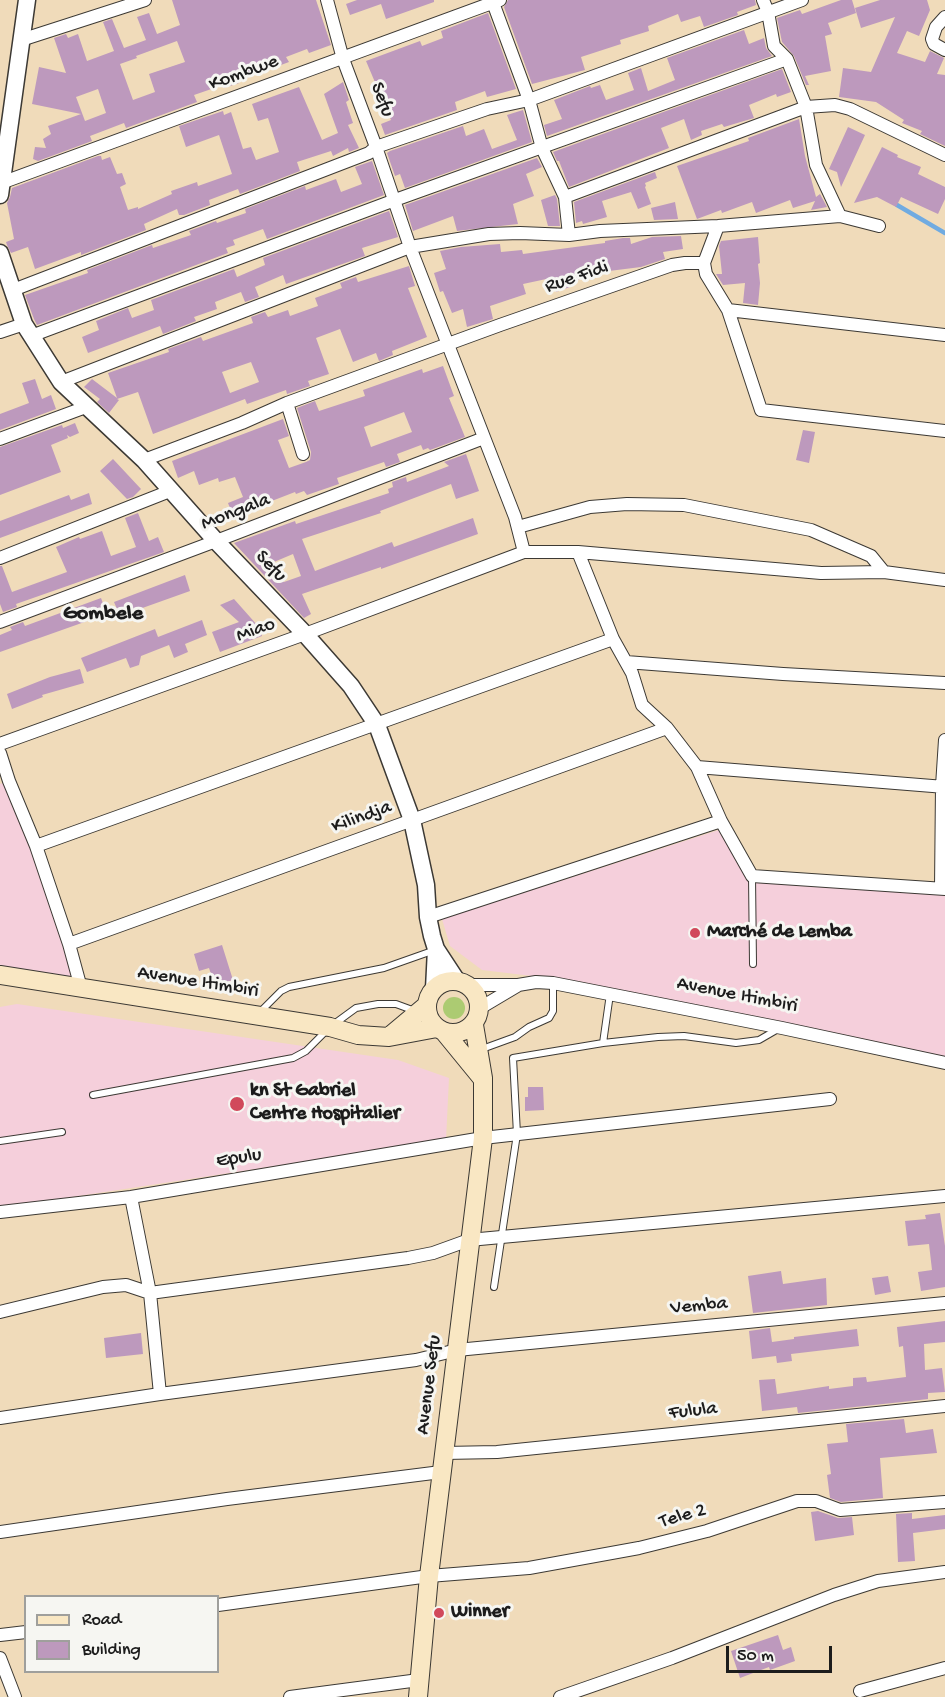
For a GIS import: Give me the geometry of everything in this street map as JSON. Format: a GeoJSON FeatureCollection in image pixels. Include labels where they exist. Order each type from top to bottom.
{"type":"FeatureCollection","features":[{"type":"Feature","properties":{"kind":"main road","name":"Avenue Itimbiri"},"geometry":{"type":"LineString","coordinates":[[0,975],[330,1027],[358,1035],[389,1037],[441,1030]]}},
{"type":"Feature","properties":{"kind":"main road"},"geometry":{"type":"LineString","coordinates":[[389,1037],[427,1002],[442,983],[463,983],[478,998],[477,1016],[460,1033],[441,1030]]}},
{"type":"Feature","properties":{"kind":"main road"},"geometry":{"type":"LineString","coordinates":[[427,1002],[429,1018],[483,1078]]}},
{"type":"Feature","properties":{"kind":"main road","name":"Avenue Sefu"},"geometry":{"type":"LineString","coordinates":[[418,1689],[441,1472],[483,1138],[483,1078],[478,1051],[477,1016]]}},
{"type":"Feature","properties":{"kind":"street"},"geometry":{"type":"LineString","coordinates":[[0,195],[5,127],[27,0]]}},
{"type":"Feature","properties":{"kind":"street"},"geometry":{"type":"LineString","coordinates":[[21,40],[145,0]]}},
{"type":"Feature","properties":{"kind":"street","name":"Sefu"},"geometry":{"type":"LineString","coordinates":[[327,0],[343,59],[410,247],[518,527],[524,552]]}},
{"type":"Feature","properties":{"kind":"street"},"geometry":{"type":"LineString","coordinates":[[13,290],[358,158],[376,147],[487,109],[529,100],[765,6],[802,0]]}},
{"type":"Feature","properties":{"kind":"street"},"geometry":{"type":"LineString","coordinates":[[495,1],[529,100],[542,148],[565,197],[569,235]]}},
{"type":"Feature","properties":{"kind":"street","name":"Kombwe"},"geometry":{"type":"LineString","coordinates":[[1,183],[343,59],[495,1]]}},
{"type":"Feature","properties":{"kind":"street"},"geometry":{"type":"LineString","coordinates":[[765,6],[774,46],[787,59],[806,106],[816,165],[840,216]]}},
{"type":"Feature","properties":{"kind":"street"},"geometry":{"type":"LineString","coordinates":[[939,47],[932,39],[936,27],[945,17]]}},
{"type":"Feature","properties":{"kind":"street"},"geometry":{"type":"LineString","coordinates":[[0,332],[27,330],[787,59]]}},
{"type":"Feature","properties":{"kind":"street"},"geometry":{"type":"LineString","coordinates":[[565,197],[806,106],[836,105],[850,109],[945,155]]}},
{"type":"Feature","properties":{"kind":"street"},"geometry":{"type":"LineString","coordinates":[[60,382],[410,247],[489,234],[569,235],[600,231],[718,226],[840,216],[879,226]]}},
{"type":"Feature","properties":{"kind":"street"},"geometry":{"type":"LineString","coordinates":[[718,226],[704,263],[706,274],[728,310],[761,410],[945,431]]}},
{"type":"Feature","properties":{"kind":"street","name":"Sefu"},"geometry":{"type":"LineString","coordinates":[[0,253],[27,330],[60,382],[144,460],[216,542],[306,634],[351,686],[377,725],[412,820],[426,885],[428,917],[436,949]]}},
{"type":"Feature","properties":{"kind":"street","name":"Rue Fidi"},"geometry":{"type":"LineString","coordinates":[[144,460],[242,423],[286,403],[672,265],[704,263]]}},
{"type":"Feature","properties":{"kind":"street"},"geometry":{"type":"LineString","coordinates":[[728,310],[945,335]]}},
{"type":"Feature","properties":{"kind":"street"},"geometry":{"type":"LineString","coordinates":[[286,403],[303,454]]}},
{"type":"Feature","properties":{"kind":"street"},"geometry":{"type":"LineString","coordinates":[[0,440],[86,407]]}},
{"type":"Feature","properties":{"kind":"street","name":"Mongala"},"geometry":{"type":"LineString","coordinates":[[0,622],[216,542],[484,438]]}},
{"type":"Feature","properties":{"kind":"street"},"geometry":{"type":"LineString","coordinates":[[0,558],[170,491]]}},
{"type":"Feature","properties":{"kind":"street"},"geometry":{"type":"LineString","coordinates":[[518,527],[590,507],[627,504],[684,505],[811,530],[871,556],[884,572]]}},
{"type":"Feature","properties":{"kind":"street"},"geometry":{"type":"LineString","coordinates":[[524,552],[578,552],[821,573],[884,572],[945,580]]}},
{"type":"Feature","properties":{"kind":"street","name":"Miao"},"geometry":{"type":"LineString","coordinates":[[0,744],[306,634],[524,552]]}},
{"type":"Feature","properties":{"kind":"street"},"geometry":{"type":"LineString","coordinates":[[578,552],[613,639],[626,662],[642,705],[667,728],[697,767],[721,821],[752,876],[943,889],[945,740]]}},
{"type":"Feature","properties":{"kind":"street"},"geometry":{"type":"LineString","coordinates":[[36,846],[613,639]]}},
{"type":"Feature","properties":{"kind":"street"},"geometry":{"type":"LineString","coordinates":[[626,662],[945,683]]}},
{"type":"Feature","properties":{"kind":"street","name":"Kilindja"},"geometry":{"type":"LineString","coordinates":[[69,944],[667,728]]}},
{"type":"Feature","properties":{"kind":"street"},"geometry":{"type":"LineString","coordinates":[[0,753],[4,782],[36,846],[69,944],[81,988]]}},
{"type":"Feature","properties":{"kind":"street"},"geometry":{"type":"LineString","coordinates":[[697,767],[943,787]]}},
{"type":"Feature","properties":{"kind":"street"},"geometry":{"type":"LineString","coordinates":[[428,917],[721,821]]}},
{"type":"Feature","properties":{"kind":"street"},"geometry":{"type":"LineString","coordinates":[[436,949],[463,983]]}},
{"type":"Feature","properties":{"kind":"street"},"geometry":{"type":"LineString","coordinates":[[427,1002],[436,949]]}},
{"type":"Feature","properties":{"kind":"street","name":"Avenue Itimbiri"},"geometry":{"type":"LineString","coordinates":[[463,983],[518,985],[536,982],[553,983],[945,1063]]}},
{"type":"Feature","properties":{"kind":"street"},"geometry":{"type":"LineString","coordinates":[[477,1016],[518,985]]}},
{"type":"Feature","properties":{"kind":"street","name":"Epulu"},"geometry":{"type":"LineString","coordinates":[[0,1212],[130,1197],[483,1138],[830,1099]]}},
{"type":"Feature","properties":{"kind":"street"},"geometry":{"type":"LineString","coordinates":[[0,1312],[103,1287],[126,1285],[150,1293],[408,1258],[433,1253],[470,1240],[945,1196]]}},
{"type":"Feature","properties":{"kind":"street"},"geometry":{"type":"LineString","coordinates":[[130,1197],[150,1293],[160,1394]]}},
{"type":"Feature","properties":{"kind":"street","name":"Vemba"},"geometry":{"type":"LineString","coordinates":[[0,1419],[160,1394],[416,1360],[457,1350],[945,1303]]}},
{"type":"Feature","properties":{"kind":"street","name":"Fulula"},"geometry":{"type":"LineString","coordinates":[[444,1453],[497,1452],[945,1406]]}},
{"type":"Feature","properties":{"kind":"street"},"geometry":{"type":"LineString","coordinates":[[0,1532],[441,1472]]}},
{"type":"Feature","properties":{"kind":"street","name":"Tele 2"},"geometry":{"type":"LineString","coordinates":[[219,1605],[429,1576],[529,1568],[639,1548],[707,1531],[797,1501],[816,1501],[840,1510],[945,1502]]}},
{"type":"Feature","properties":{"kind":"street"},"geometry":{"type":"LineString","coordinates":[[560,1697],[672,1658],[834,1594],[878,1581],[945,1572]]}},
{"type":"Feature","properties":{"kind":"street"},"geometry":{"type":"LineString","coordinates":[[0,1635],[24,1632]]}},
{"type":"Feature","properties":{"kind":"street"},"geometry":{"type":"LineString","coordinates":[[0,1658],[15,1697]]}},
{"type":"Feature","properties":{"kind":"street"},"geometry":{"type":"LineString","coordinates":[[860,1691],[945,1668]]}},
{"type":"Feature","properties":{"kind":"street"},"geometry":{"type":"LineString","coordinates":[[290,1697],[418,1689]]}},
{"type":"Feature","properties":{"kind":"lane"},"geometry":{"type":"LineString","coordinates":[[752,876],[753,964]]}},
{"type":"Feature","properties":{"kind":"lane"},"geometry":{"type":"LineString","coordinates":[[256,1015],[281,991],[289,987],[384,968],[436,949]]}},
{"type":"Feature","properties":{"kind":"lane"},"geometry":{"type":"LineString","coordinates":[[478,1051],[515,1037],[529,1027],[549,1018],[553,1011],[553,983]]}},
{"type":"Feature","properties":{"kind":"lane"},"geometry":{"type":"LineString","coordinates":[[603,1043],[610,994]]}},
{"type":"Feature","properties":{"kind":"lane"},"geometry":{"type":"LineString","coordinates":[[93,1095],[293,1058],[306,1051],[330,1027],[356,1008],[378,1004],[427,1002]]}},
{"type":"Feature","properties":{"kind":"lane"},"geometry":{"type":"LineString","coordinates":[[494,1287],[517,1134],[513,1058],[603,1043],[684,1036],[736,1043],[759,1040],[782,1028]]}},
{"type":"Feature","properties":{"kind":"lane"},"geometry":{"type":"LineString","coordinates":[[0,1141],[62,1132]]}},
{"type":"Feature","properties":{"kind":"shaded area"},"geometry":{"type":"Polygon","coordinates":[[[9,781],[81,988],[0,975],[0,784],[9,781]]]}},
{"type":"Feature","properties":{"kind":"shaded area","name":"Marché de Lemba"},"geometry":{"type":"Polygon","coordinates":[[[725,828],[752,876],[945,889],[945,1063],[582,982],[482,970],[450,946],[442,919],[725,828]]]}},
{"type":"Feature","properties":{"kind":"shaded area"},"geometry":{"type":"Polygon","coordinates":[[[17,1004],[398,1060],[449,1078],[446,1140],[0,1208],[0,1007],[17,1004]]]}},
{"type":"Feature","properties":{"kind":"green space"},"geometry":{"type":"Polygon","coordinates":[[[454,997],[462,1000],[465,1008],[462,1016],[454,1019],[446,1016],[443,1008],[446,1000],[454,997]]]}},
{"type":"Feature","properties":{"kind":"building"},"geometry":{"type":"Polygon","coordinates":[[[172,0],[316,0],[331,45],[309,53],[307,49],[286,57],[289,62],[238,81],[239,83],[224,88],[223,85],[194,95],[197,102],[126,128],[124,123],[90,136],[92,141],[38,161],[33,159],[35,147],[46,148],[43,139],[51,134],[48,126],[81,114],[32,104],[39,67],[66,73],[54,38],[66,34],[68,38],[78,34],[87,61],[114,51],[103,22],[112,19],[124,48],[146,40],[137,17],[149,13],[157,34],[180,25],[172,0]],[[177,41],[120,64],[133,100],[155,92],[149,74],[185,62],[177,41]],[[98,89],[76,97],[85,121],[106,113],[98,89]]]}},
{"type":"Feature","properties":{"kind":"building"},"geometry":{"type":"Polygon","coordinates":[[[357,0],[434,0],[434,2],[386,19],[381,4],[350,15],[346,4],[357,0]]]}},
{"type":"Feature","properties":{"kind":"building"},"geometry":{"type":"Polygon","coordinates":[[[508,0],[755,0],[756,5],[737,12],[738,15],[704,27],[700,16],[681,22],[678,14],[648,26],[649,31],[620,40],[621,44],[581,57],[585,70],[532,84],[504,7],[508,0]]]}},
{"type":"Feature","properties":{"kind":"building"},"geometry":{"type":"Polygon","coordinates":[[[841,0],[852,0],[856,13],[828,23],[832,34],[825,36],[831,71],[805,76],[809,85],[806,85],[794,56],[782,42],[777,18],[800,10],[802,14],[841,0]]]}},
{"type":"Feature","properties":{"kind":"building"},"geometry":{"type":"Polygon","coordinates":[[[880,0],[927,0],[930,10],[919,36],[907,31],[897,53],[925,62],[930,51],[944,58],[937,74],[945,75],[945,146],[920,134],[922,131],[902,123],[904,120],[876,102],[839,97],[843,68],[871,72],[895,17],[861,28],[855,8],[880,0]]]}},
{"type":"Feature","properties":{"kind":"building"},"geometry":{"type":"Polygon","coordinates":[[[488,13],[516,89],[487,97],[485,91],[455,102],[457,110],[385,135],[381,124],[391,120],[366,61],[420,41],[422,46],[443,38],[441,31],[488,13]]]}},
{"type":"Feature","properties":{"kind":"building"},"geometry":{"type":"Polygon","coordinates":[[[744,30],[749,44],[764,38],[766,48],[772,56],[547,136],[544,125],[562,119],[554,100],[590,86],[591,88],[600,85],[606,100],[634,90],[628,73],[641,68],[648,91],[675,80],[667,58],[744,30]]]}},
{"type":"Feature","properties":{"kind":"building"},"geometry":{"type":"Polygon","coordinates":[[[782,69],[791,92],[777,97],[776,94],[749,105],[754,118],[701,131],[702,135],[691,140],[684,119],[661,128],[669,148],[569,187],[553,152],[782,69]]]}},
{"type":"Feature","properties":{"kind":"building"},"geometry":{"type":"Polygon","coordinates":[[[343,82],[349,100],[346,102],[353,123],[348,125],[359,148],[349,152],[348,148],[333,156],[331,151],[297,162],[300,171],[240,194],[238,189],[209,200],[210,205],[184,215],[179,215],[177,209],[144,224],[146,230],[81,255],[81,252],[35,269],[28,247],[11,253],[7,245],[6,242],[14,239],[7,203],[12,188],[98,156],[101,156],[102,160],[110,157],[117,174],[122,173],[126,184],[120,187],[128,210],[138,207],[138,209],[172,194],[171,191],[197,182],[198,186],[232,174],[219,135],[186,147],[179,126],[223,111],[224,115],[231,112],[243,149],[251,147],[256,160],[279,152],[268,118],[258,121],[252,104],[299,87],[322,140],[338,133],[324,94],[343,82]]]}},
{"type":"Feature","properties":{"kind":"building"},"geometry":{"type":"Polygon","coordinates":[[[523,110],[532,142],[405,188],[400,174],[395,176],[387,153],[390,151],[463,126],[466,136],[484,129],[492,149],[517,140],[507,115],[523,110]]]}},
{"type":"Feature","properties":{"kind":"building"},"geometry":{"type":"Polygon","coordinates":[[[799,119],[805,156],[816,197],[820,194],[827,207],[811,210],[815,201],[793,208],[790,200],[756,213],[752,202],[697,219],[677,166],[749,141],[748,138],[799,119]]]}},
{"type":"Feature","properties":{"kind":"building"},"geometry":{"type":"Polygon","coordinates":[[[848,127],[865,135],[841,187],[837,172],[829,169],[848,127]]]}},
{"type":"Feature","properties":{"kind":"building"},"geometry":{"type":"Polygon","coordinates":[[[882,147],[898,155],[897,157],[921,167],[918,174],[945,187],[945,199],[938,214],[901,197],[896,207],[877,197],[854,203],[882,147]]]}},
{"type":"Feature","properties":{"kind":"building"},"geometry":{"type":"Polygon","coordinates":[[[537,158],[542,167],[526,174],[534,196],[513,204],[518,224],[457,231],[453,216],[413,231],[405,205],[537,158]]]}},
{"type":"Feature","properties":{"kind":"building"},"geometry":{"type":"Polygon","coordinates":[[[372,161],[384,195],[267,239],[263,229],[233,240],[235,245],[226,248],[228,253],[37,325],[34,319],[25,295],[88,273],[87,270],[152,245],[153,248],[191,235],[189,231],[246,213],[245,209],[305,186],[306,190],[336,179],[341,192],[362,184],[355,167],[372,161]]]}},
{"type":"Feature","properties":{"kind":"building"},"geometry":{"type":"Polygon","coordinates":[[[655,172],[657,178],[645,183],[651,204],[638,209],[631,192],[602,201],[607,217],[583,224],[582,221],[576,223],[574,202],[655,172]]]}},
{"type":"Feature","properties":{"kind":"building"},"geometry":{"type":"Polygon","coordinates":[[[555,195],[560,226],[548,226],[541,200],[555,195]]]}},
{"type":"Feature","properties":{"kind":"building"},"geometry":{"type":"Polygon","coordinates":[[[675,202],[678,219],[654,220],[651,208],[675,202]]]}},
{"type":"Feature","properties":{"kind":"building"},"geometry":{"type":"Polygon","coordinates":[[[389,211],[398,237],[362,248],[365,256],[286,284],[283,275],[255,287],[259,297],[245,302],[241,292],[215,302],[217,309],[194,317],[196,321],[163,334],[160,326],[88,353],[82,337],[99,330],[96,321],[128,308],[132,318],[154,310],[151,300],[234,269],[237,277],[265,265],[263,258],[389,211]]]}},
{"type":"Feature","properties":{"kind":"building"},"geometry":{"type":"Polygon","coordinates":[[[681,236],[683,249],[663,252],[665,259],[641,267],[609,271],[608,266],[579,268],[583,278],[569,283],[570,287],[556,292],[551,278],[523,284],[526,294],[490,306],[493,319],[467,327],[463,309],[452,313],[443,291],[440,292],[434,273],[446,269],[440,251],[461,247],[500,244],[501,252],[522,250],[523,254],[605,243],[605,241],[623,238],[630,238],[631,244],[652,237],[681,236]]]}},
{"type":"Feature","properties":{"kind":"building"},"geometry":{"type":"Polygon","coordinates":[[[758,237],[760,283],[758,305],[743,303],[745,283],[723,285],[716,274],[722,274],[719,246],[721,241],[758,237]]]}},
{"type":"Feature","properties":{"kind":"building"},"geometry":{"type":"Polygon","coordinates":[[[409,266],[415,286],[408,288],[427,337],[392,351],[393,355],[379,361],[376,353],[353,362],[340,329],[316,338],[329,374],[308,381],[310,386],[287,394],[286,390],[247,404],[245,399],[153,434],[138,392],[117,399],[119,400],[109,413],[97,402],[100,399],[84,387],[92,379],[117,398],[108,373],[169,352],[168,349],[201,337],[203,341],[253,323],[251,317],[265,312],[268,317],[288,310],[290,316],[318,306],[315,298],[342,288],[340,283],[356,277],[358,282],[409,266]],[[251,362],[222,372],[230,393],[259,382],[251,362]]]}},
{"type":"Feature","properties":{"kind":"building"},"geometry":{"type":"Polygon","coordinates":[[[443,366],[454,396],[449,398],[465,437],[430,450],[428,448],[423,450],[421,445],[397,454],[400,462],[386,467],[384,462],[337,478],[339,484],[307,495],[304,491],[296,494],[295,492],[233,516],[228,503],[243,497],[235,477],[219,482],[218,478],[199,485],[194,471],[178,478],[172,461],[283,419],[289,436],[278,440],[289,468],[306,462],[310,460],[311,452],[297,408],[315,401],[319,411],[365,396],[363,390],[422,369],[423,373],[443,366]],[[404,412],[364,427],[371,447],[412,432],[404,412]]]}},
{"type":"Feature","properties":{"kind":"building"},"geometry":{"type":"Polygon","coordinates":[[[35,379],[42,399],[51,395],[56,409],[0,430],[0,414],[29,403],[22,383],[35,379]]]}},
{"type":"Feature","properties":{"kind":"building"},"geometry":{"type":"Polygon","coordinates":[[[75,423],[79,433],[70,437],[67,435],[68,438],[51,445],[61,472],[0,495],[0,447],[62,425],[63,428],[75,423]]]}},
{"type":"Feature","properties":{"kind":"building"},"geometry":{"type":"Polygon","coordinates":[[[803,430],[815,432],[809,463],[796,460],[803,430]]]}},
{"type":"Feature","properties":{"kind":"building"},"geometry":{"type":"Polygon","coordinates":[[[466,454],[479,491],[456,499],[451,484],[380,511],[381,513],[302,539],[315,571],[392,542],[394,547],[473,518],[478,534],[381,569],[381,567],[302,594],[311,614],[304,618],[234,543],[295,521],[296,524],[389,493],[388,489],[393,487],[392,482],[406,477],[407,482],[449,466],[444,462],[466,454]],[[293,554],[274,562],[277,575],[284,582],[301,576],[293,554]]]}},
{"type":"Feature","properties":{"kind":"building"},"geometry":{"type":"Polygon","coordinates":[[[113,459],[141,489],[133,497],[127,499],[100,471],[113,459]]]}},
{"type":"Feature","properties":{"kind":"building"},"geometry":{"type":"Polygon","coordinates":[[[89,493],[92,504],[0,538],[0,521],[69,495],[71,500],[89,493]]]}},
{"type":"Feature","properties":{"kind":"building"},"geometry":{"type":"Polygon","coordinates":[[[138,513],[149,541],[158,537],[164,552],[16,604],[17,607],[3,612],[0,604],[0,566],[2,566],[12,592],[67,572],[56,547],[79,537],[80,539],[102,531],[111,556],[136,547],[125,518],[138,513]]]}},
{"type":"Feature","properties":{"kind":"building"},"geometry":{"type":"Polygon","coordinates":[[[185,575],[190,591],[120,616],[114,602],[185,575]]]}},
{"type":"Feature","properties":{"kind":"building"},"geometry":{"type":"Polygon","coordinates":[[[101,598],[107,614],[0,652],[0,635],[12,630],[10,627],[23,622],[25,626],[101,598]]]}},
{"type":"Feature","properties":{"kind":"building"},"geometry":{"type":"Polygon","coordinates":[[[234,599],[258,626],[262,636],[220,652],[212,632],[239,622],[220,605],[234,599]]]}},
{"type":"Feature","properties":{"kind":"building"},"geometry":{"type":"Polygon","coordinates":[[[202,620],[207,635],[185,644],[188,652],[174,658],[169,645],[141,656],[139,665],[130,668],[126,658],[87,672],[81,658],[155,629],[158,637],[202,620]]]}},
{"type":"Feature","properties":{"kind":"building"},"geometry":{"type":"Polygon","coordinates":[[[80,669],[84,683],[42,695],[43,697],[12,709],[7,694],[50,677],[80,669]]]}},
{"type":"Feature","properties":{"kind":"building"},"geometry":{"type":"Polygon","coordinates":[[[222,945],[233,980],[215,986],[209,968],[199,971],[194,954],[222,945]]]}},
{"type":"Feature","properties":{"kind":"building"},"geometry":{"type":"Polygon","coordinates":[[[528,1087],[543,1087],[544,1110],[525,1111],[528,1087]]]}},
{"type":"Feature","properties":{"kind":"building"},"geometry":{"type":"Polygon","coordinates":[[[940,1213],[945,1246],[945,1287],[921,1291],[918,1272],[932,1270],[929,1244],[908,1246],[905,1221],[926,1219],[925,1215],[940,1213]]]}},
{"type":"Feature","properties":{"kind":"building"},"geometry":{"type":"Polygon","coordinates":[[[781,1271],[783,1284],[826,1278],[827,1305],[753,1313],[748,1276],[781,1271]]]}},
{"type":"Feature","properties":{"kind":"building"},"geometry":{"type":"Polygon","coordinates":[[[888,1276],[891,1292],[875,1295],[872,1278],[888,1276]]]}},
{"type":"Feature","properties":{"kind":"building"},"geometry":{"type":"Polygon","coordinates":[[[945,1321],[945,1342],[924,1344],[925,1370],[942,1368],[945,1392],[928,1393],[928,1399],[798,1413],[797,1407],[762,1411],[759,1380],[775,1379],[777,1394],[829,1386],[829,1389],[853,1386],[853,1378],[866,1377],[867,1382],[906,1377],[903,1346],[899,1347],[897,1327],[945,1321]]]}},
{"type":"Feature","properties":{"kind":"building"},"geometry":{"type":"Polygon","coordinates":[[[770,1328],[772,1342],[857,1329],[859,1346],[791,1354],[792,1361],[777,1363],[776,1356],[752,1359],[749,1331],[770,1328]]]}},
{"type":"Feature","properties":{"kind":"building"},"geometry":{"type":"Polygon","coordinates":[[[141,1333],[143,1354],[106,1358],[104,1338],[141,1333]]]}},
{"type":"Feature","properties":{"kind":"building"},"geometry":{"type":"Polygon","coordinates":[[[904,1419],[906,1433],[933,1429],[937,1453],[880,1458],[883,1498],[841,1502],[830,1498],[827,1475],[831,1474],[827,1444],[848,1442],[846,1424],[904,1419]]]}},
{"type":"Feature","properties":{"kind":"building"},"geometry":{"type":"Polygon","coordinates":[[[818,1511],[838,1518],[852,1517],[854,1535],[815,1541],[811,1512],[818,1511]]]}},
{"type":"Feature","properties":{"kind":"building"},"geometry":{"type":"Polygon","coordinates":[[[912,1513],[912,1519],[945,1515],[945,1529],[913,1533],[915,1561],[898,1562],[896,1514],[912,1513]]]}},
{"type":"Feature","properties":{"kind":"building"},"geometry":{"type":"Polygon","coordinates":[[[778,1635],[783,1650],[791,1647],[795,1661],[770,1670],[769,1667],[740,1678],[731,1651],[778,1635]]]}},
{"type":"Feature","properties":{"kind":"waterway"},"geometry":{"type":"LineString","coordinates":[[897,205],[945,233]]}},
{"type":"Feature","properties":{"kind":"place","name":"Marché de Lemba"},"geometry":{"type":"Point","coordinates":[695,933]}},
{"type":"Feature","properties":{"kind":"place","name":"kn St Gabriel Centre Hospitalier"},"geometry":{"type":"Point","coordinates":[237,1104]}},
{"type":"Feature","properties":{"kind":"place","name":"Winner"},"geometry":{"type":"Point","coordinates":[439,1613]}},
{"type":"Feature","properties":{"kind":"district","name":"Gombele"},"geometry":{"type":"Point","coordinates":[103,615]}}]}
